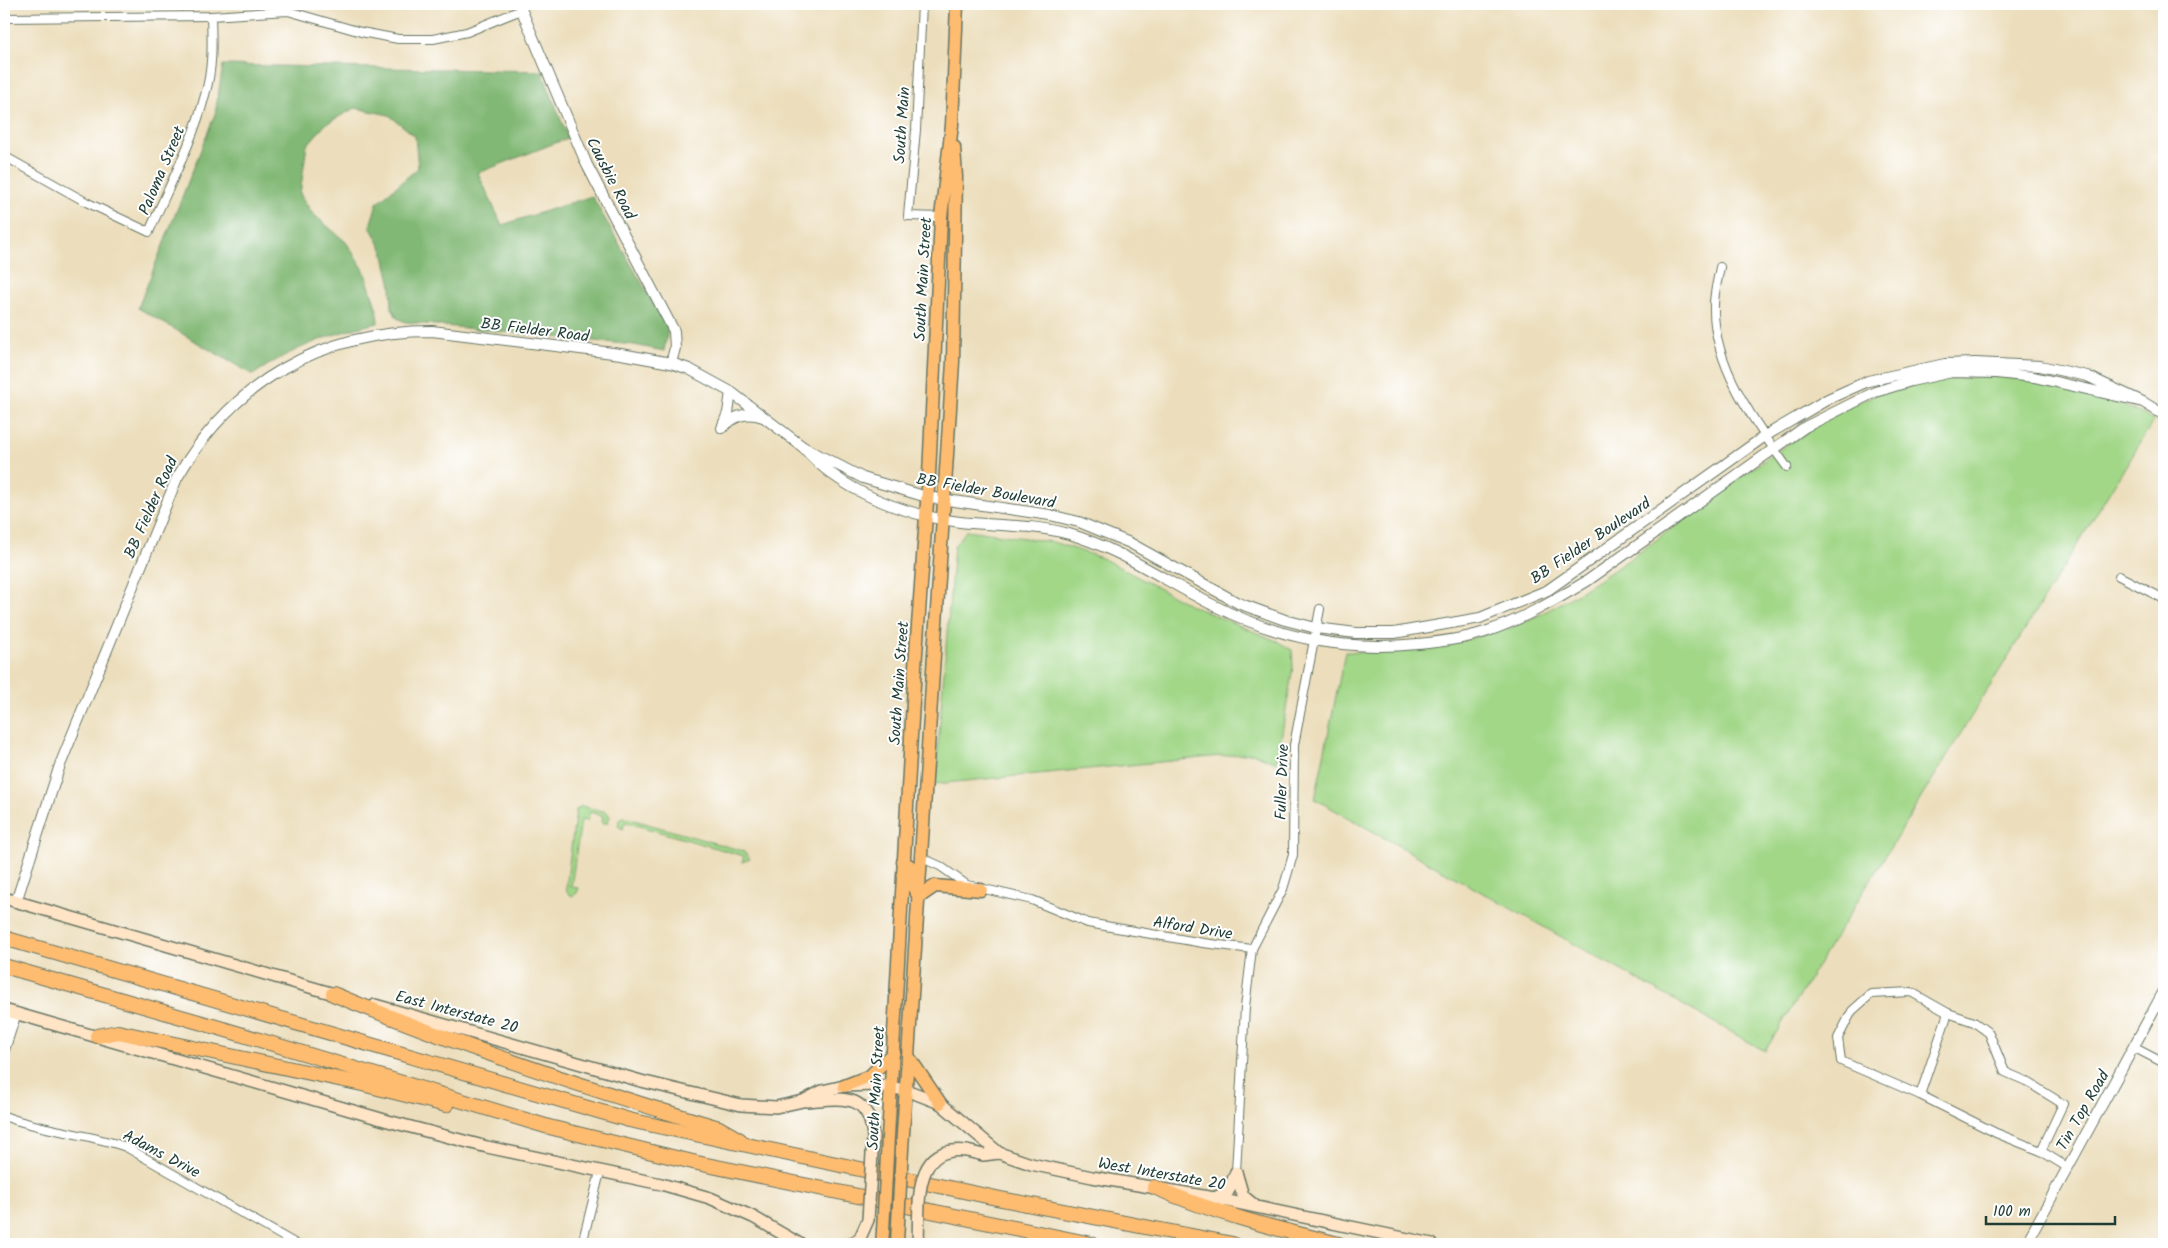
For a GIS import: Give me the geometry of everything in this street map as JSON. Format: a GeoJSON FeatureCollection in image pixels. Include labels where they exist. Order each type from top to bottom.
{"type":"FeatureCollection","features":[{"type":"Feature","properties":{"kind":"highway"},"geometry":{"type":"LineString","coordinates":[[4,938],[629,1120],[1001,1200],[1233,1244]]}},
{"type":"Feature","properties":{"kind":"highway"},"geometry":{"type":"LineString","coordinates":[[4,966],[334,1061],[549,1127],[697,1164],[1092,1244]]}},
{"type":"Feature","properties":{"kind":"highway"},"geometry":{"type":"LineString","coordinates":[[333,994],[401,1022],[518,1065],[719,1128],[753,1148]]}},
{"type":"Feature","properties":{"kind":"highway"},"geometry":{"type":"LineString","coordinates":[[97,1036],[118,1032],[362,1084],[444,1105],[469,1104]]}},
{"type":"Feature","properties":{"kind":"highway"},"geometry":{"type":"LineString","coordinates":[[1154,1187],[1179,1198],[1296,1234],[1339,1244]]}},
{"type":"Feature","properties":{"kind":"main road","name":"South Main Street"},"geometry":{"type":"LineString","coordinates":[[882,1242],[903,862],[927,497],[941,217],[952,125],[956,4]]}},
{"type":"Feature","properties":{"kind":"main road","name":"South Main Street"},"geometry":{"type":"LineString","coordinates":[[897,1243],[953,362],[956,177],[952,125]]}},
{"type":"Feature","properties":{"kind":"main road"},"geometry":{"type":"LineString","coordinates":[[906,822],[917,853],[922,858]]}},
{"type":"Feature","properties":{"kind":"main road"},"geometry":{"type":"LineString","coordinates":[[903,862],[910,866],[913,887],[919,897],[935,886],[981,890]]}},
{"type":"Feature","properties":{"kind":"main road","name":"East Interstate 20"},"geometry":{"type":"LineString","coordinates":[[4,898],[641,1081],[740,1105],[776,1107],[803,1101],[822,1091],[844,1086],[892,1087],[906,1090]]}},
{"type":"Feature","properties":{"kind":"main road"},"geometry":{"type":"LineString","coordinates":[[4,1010],[388,1121],[487,1147],[710,1198],[753,1217],[801,1244]]}},
{"type":"Feature","properties":{"kind":"main road"},"geometry":{"type":"LineString","coordinates":[[844,1086],[870,1076],[894,1052]]}},
{"type":"Feature","properties":{"kind":"main road"},"geometry":{"type":"LineString","coordinates":[[910,1059],[940,1103]]}},
{"type":"Feature","properties":{"kind":"main road","name":"West Interstate 20"},"geometry":{"type":"LineString","coordinates":[[906,1090],[940,1103],[999,1153],[1040,1166],[1255,1206],[1432,1244]]}},
{"type":"Feature","properties":{"kind":"main road"},"geometry":{"type":"LineString","coordinates":[[803,1101],[843,1098],[854,1101],[868,1114],[873,1137],[868,1220],[856,1241]]}},
{"type":"Feature","properties":{"kind":"main road"},"geometry":{"type":"LineString","coordinates":[[918,1243],[923,1173],[932,1161],[940,1155],[955,1151],[967,1151],[983,1155],[999,1153]]}},
{"type":"Feature","properties":{"kind":"main road"},"geometry":{"type":"LineString","coordinates":[[1214,1198],[1228,1192],[1236,1172]]}},
{"type":"Feature","properties":{"kind":"main road"},"geometry":{"type":"LineString","coordinates":[[1236,1172],[1243,1196],[1255,1206]]}},
{"type":"Feature","properties":{"kind":"street","name":"South Main"},"geometry":{"type":"LineString","coordinates":[[922,4],[916,130],[908,216],[941,217]]}},
{"type":"Feature","properties":{"kind":"street"},"geometry":{"type":"LineString","coordinates":[[4,18],[211,16],[288,11],[398,39],[433,38],[466,32],[520,7]]}},
{"type":"Feature","properties":{"kind":"street","name":"Causbie Road"},"geometry":{"type":"LineString","coordinates":[[520,7],[587,165],[674,331],[675,348],[671,363]]}},
{"type":"Feature","properties":{"kind":"street","name":"Paloma Street"},"geometry":{"type":"LineString","coordinates":[[4,156],[86,202],[149,232],[197,120],[206,94],[212,51],[211,16]]}},
{"type":"Feature","properties":{"kind":"street"},"geometry":{"type":"LineString","coordinates":[[1720,266],[1714,306],[1719,341],[1726,368],[1753,418],[1787,467]]}},
{"type":"Feature","properties":{"kind":"street","name":"BB Fielder Road"},"geometry":{"type":"LineString","coordinates":[[16,902],[60,765],[165,502],[191,453],[224,414],[242,397],[284,368],[320,349],[389,332],[432,331],[621,354],[671,363],[689,369],[731,392],[771,420],[803,447]]}},
{"type":"Feature","properties":{"kind":"street","name":"BB Fielder Boulevard"},"geometry":{"type":"LineString","coordinates":[[803,447],[863,478],[927,497],[1050,515],[1079,522],[1130,543],[1221,594],[1258,611],[1316,628],[1356,633],[1394,632],[1480,618],[1548,590],[1765,436],[1828,399],[1868,380],[1945,364],[1975,363],[2040,366],[2087,376],[2143,402],[2164,415]]}},
{"type":"Feature","properties":{"kind":"street","name":"BB Fielder Boulevard"},"geometry":{"type":"LineString","coordinates":[[803,447],[818,465],[841,481],[867,495],[942,518],[1048,529],[1091,541],[1122,555],[1232,614],[1313,642],[1353,647],[1396,646],[1440,642],[1483,633],[1519,619],[1587,582],[1805,427],[1875,392],[1911,380],[1952,372],[1996,373],[2034,377],[2143,402]]}},
{"type":"Feature","properties":{"kind":"street"},"geometry":{"type":"LineString","coordinates":[[731,392],[728,412],[722,428],[735,417],[750,413],[771,420]]}},
{"type":"Feature","properties":{"kind":"street"},"geometry":{"type":"LineString","coordinates":[[2119,576],[2164,599]]}},
{"type":"Feature","properties":{"kind":"street","name":"Fuller Drive"},"geometry":{"type":"LineString","coordinates":[[1252,949],[1283,889],[1293,855],[1294,745],[1320,609]]}},
{"type":"Feature","properties":{"kind":"street","name":"Alford Drive"},"geometry":{"type":"LineString","coordinates":[[922,858],[940,866],[967,885],[981,890],[1032,900],[1088,923],[1202,943],[1252,949],[1245,1007],[1236,1172]]}},
{"type":"Feature","properties":{"kind":"street","name":"Tin Top Road"},"geometry":{"type":"LineString","coordinates":[[2026,1244],[2067,1167],[2135,1048],[2164,991]]}},
{"type":"Feature","properties":{"kind":"street"},"geometry":{"type":"LineString","coordinates":[[2041,1151],[2063,1104],[2026,1081],[2005,1072],[1989,1033],[1974,1022],[1948,1013],[1910,992],[1871,994],[1852,1011],[1838,1038],[1841,1061],[1920,1095],[1996,1133],[2041,1151],[2067,1167]]}},
{"type":"Feature","properties":{"kind":"street"},"geometry":{"type":"LineString","coordinates":[[1920,1095],[1948,1013]]}},
{"type":"Feature","properties":{"kind":"street"},"geometry":{"type":"LineString","coordinates":[[4,1050],[16,1014]]}},
{"type":"Feature","properties":{"kind":"street"},"geometry":{"type":"LineString","coordinates":[[2135,1048],[2164,1064]]}},
{"type":"Feature","properties":{"kind":"street","name":"Adams Drive"},"geometry":{"type":"LineString","coordinates":[[4,1116],[28,1125],[101,1138],[126,1147],[296,1244]]}},
{"type":"Feature","properties":{"kind":"street"},"geometry":{"type":"LineString","coordinates":[[582,1244],[600,1172]]}},
{"type":"Feature","properties":{"kind":"green space"},"geometry":{"type":"Polygon","coordinates":[[[223,65],[542,71],[568,138],[478,173],[502,225],[592,196],[668,329],[664,351],[634,345],[405,322],[397,318],[392,308],[391,286],[383,251],[370,226],[377,203],[418,168],[415,136],[389,115],[355,108],[326,124],[307,145],[300,194],[312,213],[346,242],[364,270],[377,310],[378,323],[345,331],[297,349],[253,375],[138,308],[215,114],[223,65]]]}},
{"type":"Feature","properties":{"kind":"green space"},"geometry":{"type":"Polygon","coordinates":[[[1995,376],[2036,381],[2077,390],[2116,403],[2154,420],[1765,1051],[1315,799],[1345,652],[1381,652],[1434,646],[1516,626],[1580,592],[1609,573],[1749,471],[1834,414],[1890,390],[1929,382],[1995,376]]]}},
{"type":"Feature","properties":{"kind":"green space"},"geometry":{"type":"Polygon","coordinates":[[[967,530],[1053,542],[1102,558],[1192,606],[1277,641],[1292,650],[1293,667],[1277,763],[1252,753],[935,784],[954,546],[967,530]]]}},
{"type":"Feature","properties":{"kind":"green space"},"geometry":{"type":"Polygon","coordinates":[[[581,806],[607,812],[610,817],[607,823],[602,823],[603,816],[590,812],[587,821],[581,820],[571,887],[579,888],[577,893],[572,896],[567,892],[566,888],[576,810],[581,806]]]}},
{"type":"Feature","properties":{"kind":"green space"},"geometry":{"type":"Polygon","coordinates":[[[623,817],[743,851],[750,859],[742,862],[744,856],[625,822],[623,829],[618,826],[619,820],[623,817]]]}}]}
